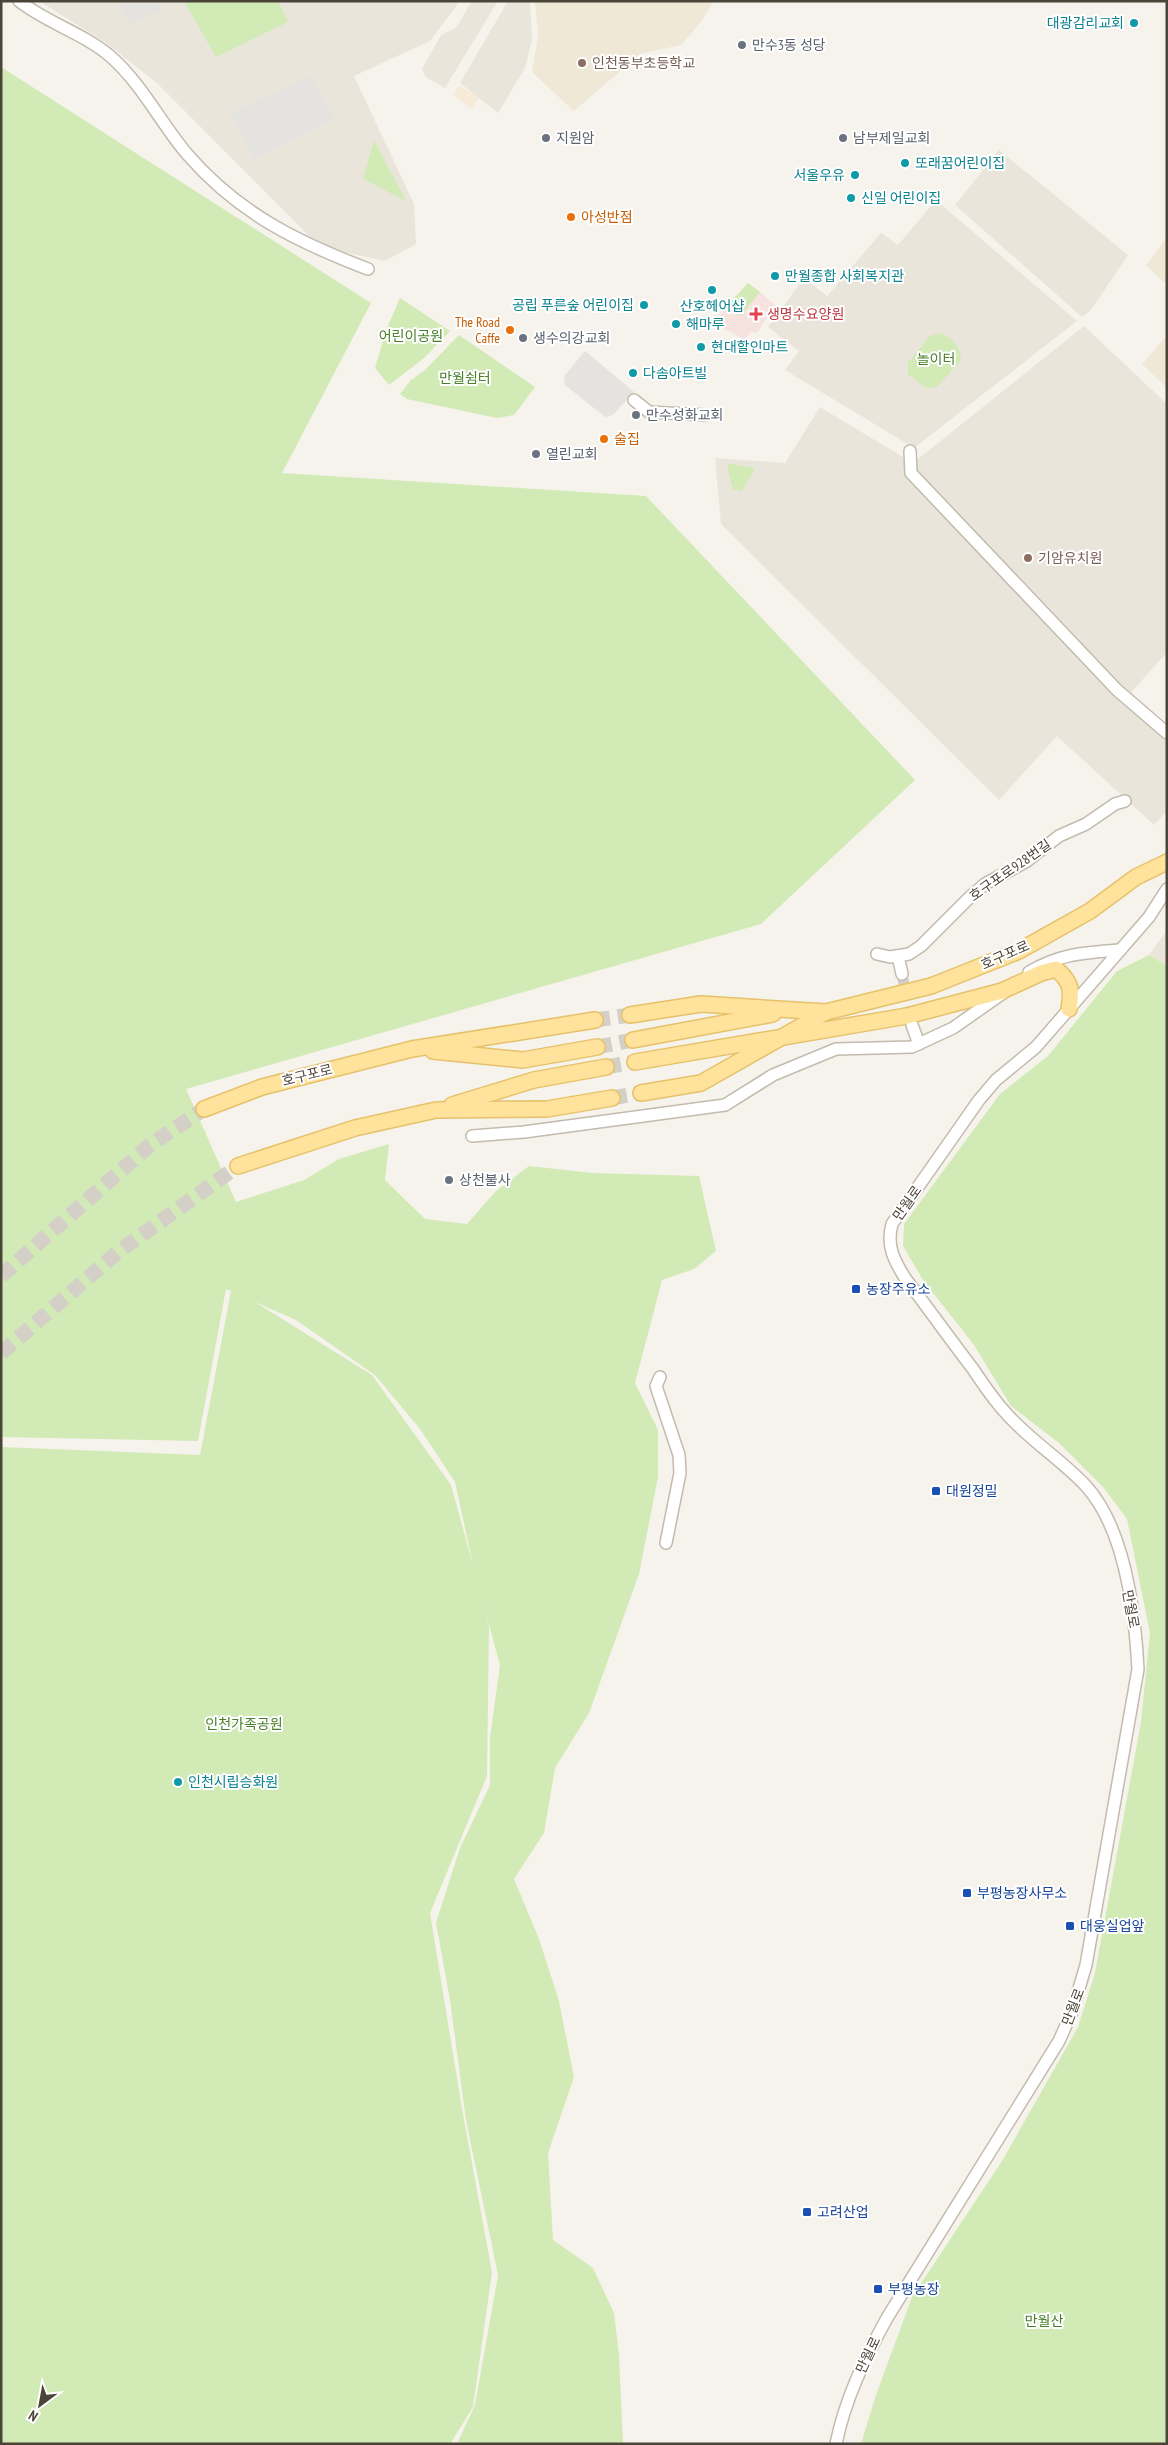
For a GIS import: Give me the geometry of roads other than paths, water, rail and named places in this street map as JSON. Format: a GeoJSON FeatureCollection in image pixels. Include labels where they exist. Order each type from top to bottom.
{"type":"FeatureCollection","features":[{"type":"Feature","properties":{"kind":"main road","name":"호구포로"},"geometry":{"type":"LineString","coordinates":[[641,1093],[701,1083],[826,1012],[931,986],[1019,951],[1090,911],[1136,877],[1167,862]]}},
{"type":"Feature","properties":{"kind":"main road"},"geometry":{"type":"LineString","coordinates":[[788,1035],[907,1016],[1010,988],[1040,973],[1056,969],[1064,976],[1072,992],[1069,1009]]}},
{"type":"Feature","properties":{"kind":"main road","name":"호구포로"},"geometry":{"type":"LineString","coordinates":[[630,1014],[701,1004],[826,1012]]}},
{"type":"Feature","properties":{"kind":"main road","name":"호구포로"},"geometry":{"type":"LineString","coordinates":[[633,1040],[794,1010]]}},
{"type":"Feature","properties":{"kind":"main road","name":"호구포로"},"geometry":{"type":"LineString","coordinates":[[204,1109],[262,1087],[412,1049],[595,1020]]}},
{"type":"Feature","properties":{"kind":"main road","name":"호구포로"},"geometry":{"type":"LineString","coordinates":[[635,1062],[788,1035]]}},
{"type":"Feature","properties":{"kind":"main road","name":"호구포로"},"geometry":{"type":"LineString","coordinates":[[412,1049],[523,1060],[597,1046]]}},
{"type":"Feature","properties":{"kind":"main road"},"geometry":{"type":"LineString","coordinates":[[238,1166],[355,1128],[436,1110],[534,1080],[606,1067]]}},
{"type":"Feature","properties":{"kind":"main road"},"geometry":{"type":"LineString","coordinates":[[436,1110],[547,1109],[612,1098]]}},
{"type":"Feature","properties":{"kind":"street"},"geometry":{"type":"LineString","coordinates":[[19,1],[36,15],[70,31],[109,55],[138,85],[188,154],[230,197],[286,234],[308,246],[368,269]]}},
{"type":"Feature","properties":{"kind":"street"},"geometry":{"type":"LineString","coordinates":[[634,400],[649,412],[705,414]]}},
{"type":"Feature","properties":{"kind":"street"},"geometry":{"type":"LineString","coordinates":[[910,452],[911,473],[1117,690],[1167,733]]}},
{"type":"Feature","properties":{"kind":"street","name":"호구포로928번길"},"geometry":{"type":"LineString","coordinates":[[898,956],[909,954],[920,946],[985,884],[1027,862],[1059,836],[1086,824],[1114,804],[1125,801]]}},
{"type":"Feature","properties":{"kind":"street","name":"만월로"},"geometry":{"type":"LineString","coordinates":[[836,2444],[856,2381],[886,2318],[1059,2041],[1072,2012],[1086,1965],[1138,1669],[1136,1634],[1119,1547],[1114,1530],[1104,1511],[1087,1487],[1004,1412],[893,1258],[889,1243],[892,1224],[979,1100],[996,1080],[1036,1047],[1149,917],[1167,889]]}},
{"type":"Feature","properties":{"kind":"street"},"geometry":{"type":"LineString","coordinates":[[472,1136],[524,1132],[725,1105],[773,1075],[836,1049],[912,1047],[919,1044],[953,1028],[1010,988],[1025,975],[1050,960],[1070,954],[1120,950]]}},
{"type":"Feature","properties":{"kind":"street"},"geometry":{"type":"LineString","coordinates":[[877,954],[890,957],[898,956],[902,974]]}},
{"type":"Feature","properties":{"kind":"street"},"geometry":{"type":"LineString","coordinates":[[912,1026],[919,1044]]}},
{"type":"Feature","properties":{"kind":"street"},"geometry":{"type":"LineString","coordinates":[[660,1377],[656,1386],[679,1456],[680,1473],[666,1543]]}},
{"type":"Feature","properties":{"kind":"tunnel"},"geometry":{"type":"LineString","coordinates":[[902,974],[911,1022]]}},
{"type":"Feature","properties":{"kind":"tunnel"},"geometry":{"type":"LineString","coordinates":[[595,1020],[630,1015]]}},
{"type":"Feature","properties":{"kind":"tunnel"},"geometry":{"type":"LineString","coordinates":[[597,1047],[633,1040]]}},
{"type":"Feature","properties":{"kind":"tunnel"},"geometry":{"type":"LineString","coordinates":[[606,1067],[635,1062]]}},
{"type":"Feature","properties":{"kind":"tunnel"},"geometry":{"type":"LineString","coordinates":[[612,1098],[641,1093]]}},
{"type":"Feature","properties":{"kind":"tunnel"},"geometry":{"type":"LineString","coordinates":[[1,1276],[150,1145],[204,1109]]}},
{"type":"Feature","properties":{"kind":"tunnel"},"geometry":{"type":"LineString","coordinates":[[1,1353],[118,1252],[238,1166]]}},
{"type":"Feature","properties":{"kind":"place","name":"대광감리교회"},"geometry":{"type":"Point","coordinates":[1134,23]}},
{"type":"Feature","properties":{"kind":"place","name":"만수3동 성당"},"geometry":{"type":"Point","coordinates":[742,45]}},
{"type":"Feature","properties":{"kind":"place","name":"인천동부초등학교"},"geometry":{"type":"Point","coordinates":[582,63]}},
{"type":"Feature","properties":{"kind":"place","name":"지원암"},"geometry":{"type":"Point","coordinates":[546,138]}},
{"type":"Feature","properties":{"kind":"place","name":"남부제일교회"},"geometry":{"type":"Point","coordinates":[843,138]}},
{"type":"Feature","properties":{"kind":"place","name":"또래꿈어린이집"},"geometry":{"type":"Point","coordinates":[905,163]}},
{"type":"Feature","properties":{"kind":"place","name":"서울우유"},"geometry":{"type":"Point","coordinates":[855,175]}},
{"type":"Feature","properties":{"kind":"place","name":"신일 어린이집"},"geometry":{"type":"Point","coordinates":[851,198]}},
{"type":"Feature","properties":{"kind":"place","name":"아성반점"},"geometry":{"type":"Point","coordinates":[571,217]}},
{"type":"Feature","properties":{"kind":"place","name":"만월종합 사회복지관"},"geometry":{"type":"Point","coordinates":[775,276]}},
{"type":"Feature","properties":{"kind":"place","name":"산호헤어샵"},"geometry":{"type":"Point","coordinates":[712,290]}},
{"type":"Feature","properties":{"kind":"place","name":"공립 푸른숲 어린이집"},"geometry":{"type":"Point","coordinates":[644,305]}},
{"type":"Feature","properties":{"kind":"place","name":"생명수요양원"},"geometry":{"type":"Point","coordinates":[756,314]}},
{"type":"Feature","properties":{"kind":"place","name":"해마루"},"geometry":{"type":"Point","coordinates":[676,324]}},
{"type":"Feature","properties":{"kind":"place","name":"The Road Caffe"},"geometry":{"type":"Point","coordinates":[510,330]}},
{"type":"Feature","properties":{"kind":"place","name":"생수의강교회"},"geometry":{"type":"Point","coordinates":[523,338]}},
{"type":"Feature","properties":{"kind":"place","name":"현대할인마트"},"geometry":{"type":"Point","coordinates":[701,347]}},
{"type":"Feature","properties":{"kind":"place","name":"다솜아트빌"},"geometry":{"type":"Point","coordinates":[633,373]}},
{"type":"Feature","properties":{"kind":"place","name":"만수성화교회"},"geometry":{"type":"Point","coordinates":[636,415]}},
{"type":"Feature","properties":{"kind":"place","name":"술집"},"geometry":{"type":"Point","coordinates":[604,439]}},
{"type":"Feature","properties":{"kind":"place","name":"열린교회"},"geometry":{"type":"Point","coordinates":[536,454]}},
{"type":"Feature","properties":{"kind":"place","name":"기암유치원"},"geometry":{"type":"Point","coordinates":[1028,558]}},
{"type":"Feature","properties":{"kind":"place","name":"상천불사"},"geometry":{"type":"Point","coordinates":[449,1180]}},
{"type":"Feature","properties":{"kind":"place","name":"농장주유소"},"geometry":{"type":"Point","coordinates":[856,1289]}},
{"type":"Feature","properties":{"kind":"place","name":"대원정밀"},"geometry":{"type":"Point","coordinates":[936,1491]}},
{"type":"Feature","properties":{"kind":"place","name":"인천시립승화원"},"geometry":{"type":"Point","coordinates":[178,1782]}},
{"type":"Feature","properties":{"kind":"place","name":"부평농장사무소"},"geometry":{"type":"Point","coordinates":[967,1893]}},
{"type":"Feature","properties":{"kind":"place","name":"대웅실업앞"},"geometry":{"type":"Point","coordinates":[1070,1926]}},
{"type":"Feature","properties":{"kind":"place","name":"고려산업"},"geometry":{"type":"Point","coordinates":[807,2212]}},
{"type":"Feature","properties":{"kind":"place","name":"부평농장"},"geometry":{"type":"Point","coordinates":[878,2289]}},
{"type":"Feature","properties":{"kind":"park label","name":"어린이공원"},"geometry":{"type":"Point","coordinates":[411,336]}},
{"type":"Feature","properties":{"kind":"park label","name":"놀이터"},"geometry":{"type":"Point","coordinates":[936,359]}},
{"type":"Feature","properties":{"kind":"park label","name":"만월쉼터"},"geometry":{"type":"Point","coordinates":[465,378]}},
{"type":"Feature","properties":{"kind":"park label","name":"인천가족공원"},"geometry":{"type":"Point","coordinates":[244,1724]}},
{"type":"Feature","properties":{"kind":"park label","name":"만월산"},"geometry":{"type":"Point","coordinates":[1044,2321]}}]}
